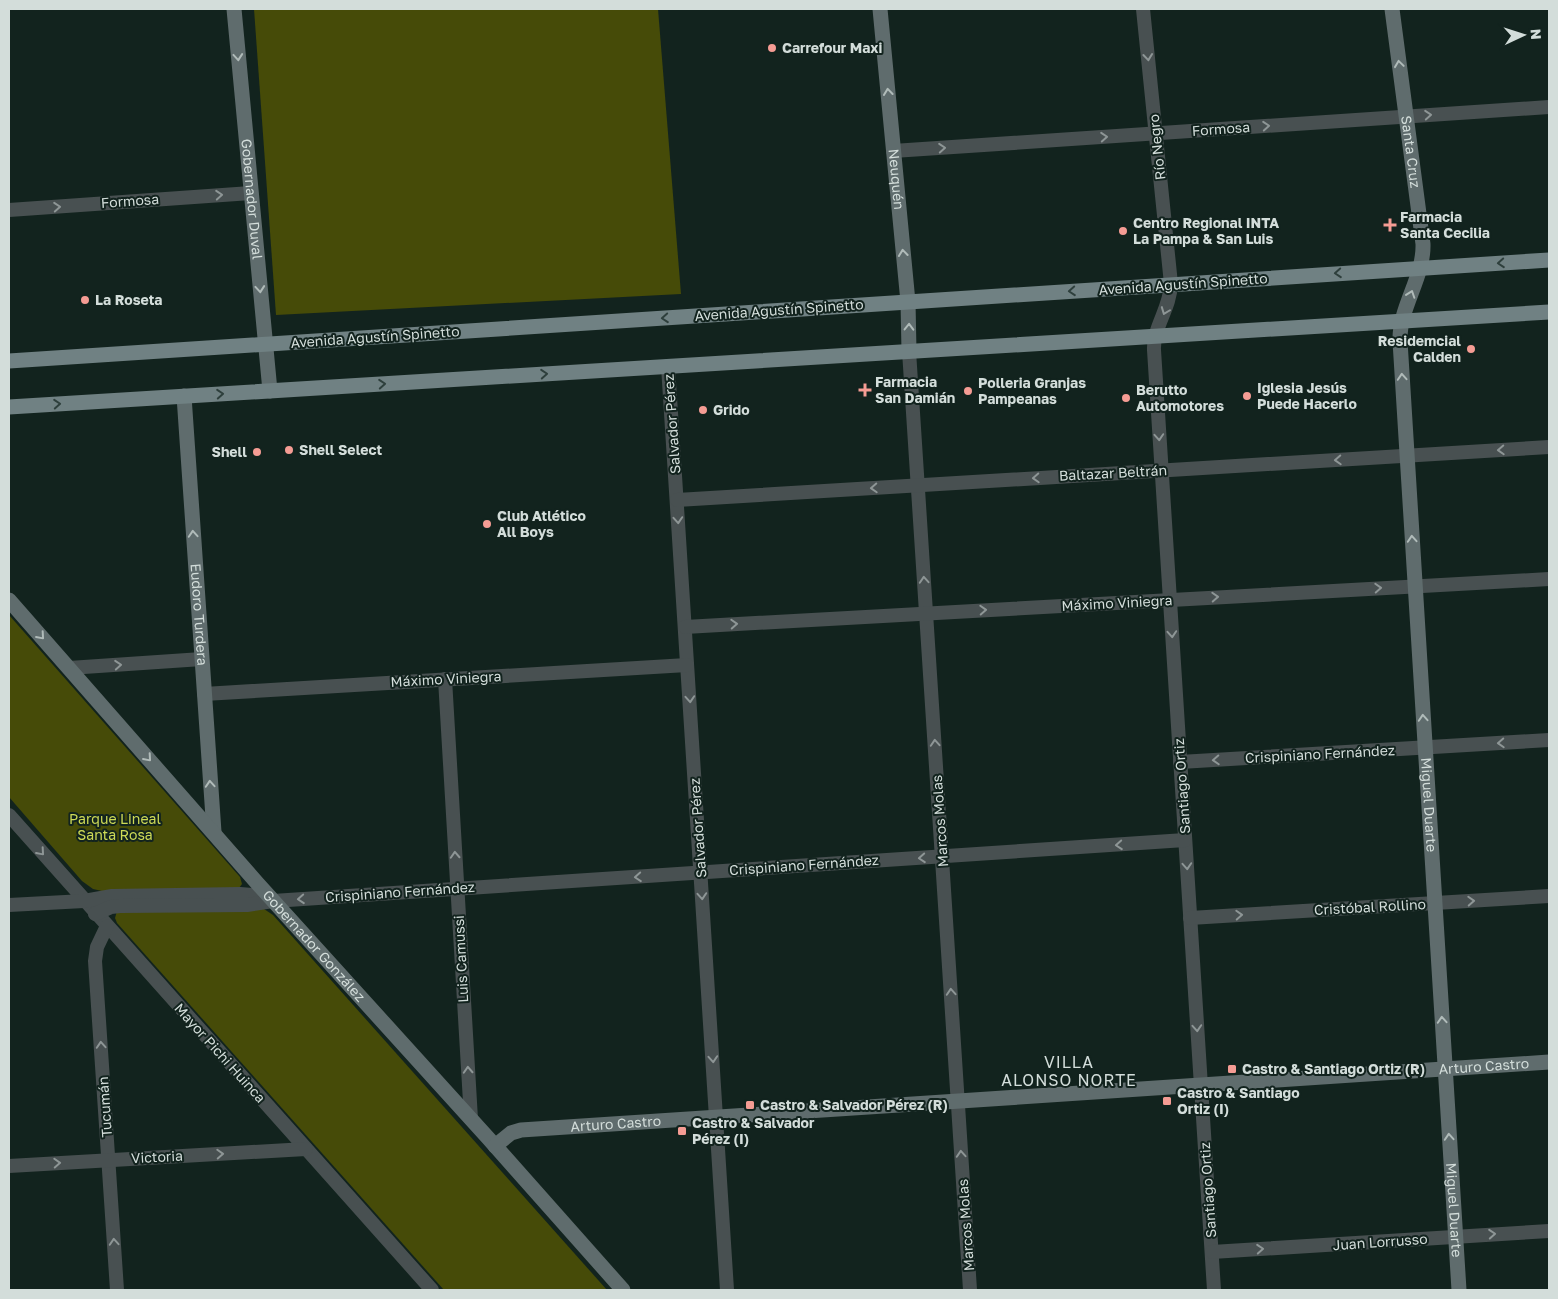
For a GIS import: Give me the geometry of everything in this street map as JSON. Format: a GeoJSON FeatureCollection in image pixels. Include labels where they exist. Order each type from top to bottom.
{"type":"FeatureCollection","features":[{"type":"Feature","properties":{"kind":"main road","name":"Gobernador Duval"},"geometry":{"type":"LineString","coordinates":[[234,9],[270,391]]}},
{"type":"Feature","properties":{"kind":"main road","name":"Neuquén"},"geometry":{"type":"LineString","coordinates":[[880,9],[908,302],[909,351]]}},
{"type":"Feature","properties":{"kind":"main road","name":"Santa Cruz"},"geometry":{"type":"LineString","coordinates":[[1392,9],[1423,244],[1420,268],[1402,321]]}},
{"type":"Feature","properties":{"kind":"main road","name":"Avenida Agustín Spinetto"},"geometry":{"type":"LineString","coordinates":[[9,361],[1549,260]]}},
{"type":"Feature","properties":{"kind":"main road"},"geometry":{"type":"LineString","coordinates":[[9,407],[1549,312]]}},
{"type":"Feature","properties":{"kind":"main road","name":"Miguel Duarte"},"geometry":{"type":"LineString","coordinates":[[1402,321],[1400,341],[1459,1290]]}},
{"type":"Feature","properties":{"kind":"main road","name":"Eudoro Turdera"},"geometry":{"type":"LineString","coordinates":[[184,396],[214,832]]}},
{"type":"Feature","properties":{"kind":"main road","name":"Gobernador González"},"geometry":{"type":"LineString","coordinates":[[9,600],[273,901],[623,1290]]}},
{"type":"Feature","properties":{"kind":"main road","name":"Arturo Castro"},"geometry":{"type":"LineString","coordinates":[[495,1146],[510,1133],[521,1130],[1549,1062]]}},
{"type":"Feature","properties":{"kind":"street","name":"Río Negro"},"geometry":{"type":"LineString","coordinates":[[1143,9],[1171,284]]}},
{"type":"Feature","properties":{"kind":"street","name":"Formosa"},"geometry":{"type":"LineString","coordinates":[[893,151],[1549,107]]}},
{"type":"Feature","properties":{"kind":"street","name":"Formosa"},"geometry":{"type":"LineString","coordinates":[[9,210],[251,192]]}},
{"type":"Feature","properties":{"kind":"street","name":"Santiago Ortiz"},"geometry":{"type":"LineString","coordinates":[[1171,284],[1167,308],[1155,336],[1154,350],[1214,1290]]}},
{"type":"Feature","properties":{"kind":"street","name":"Marcos Molas"},"geometry":{"type":"LineString","coordinates":[[909,351],[970,1290]]}},
{"type":"Feature","properties":{"kind":"street","name":"Salvador Pérez"},"geometry":{"type":"LineString","coordinates":[[668,366],[728,1290]]}},
{"type":"Feature","properties":{"kind":"street","name":"Baltazar Beltrán"},"geometry":{"type":"LineString","coordinates":[[677,500],[1549,447]]}},
{"type":"Feature","properties":{"kind":"street","name":"Máximo Viniegra"},"geometry":{"type":"LineString","coordinates":[[685,627],[1549,579]]}},
{"type":"Feature","properties":{"kind":"street"},"geometry":{"type":"LineString","coordinates":[[69,668],[202,659]]}},
{"type":"Feature","properties":{"kind":"street","name":"Máximo Viniegra"},"geometry":{"type":"LineString","coordinates":[[204,694],[687,665]]}},
{"type":"Feature","properties":{"kind":"street","name":"Luis Camussi"},"geometry":{"type":"LineString","coordinates":[[445,679],[471,1119]]}},
{"type":"Feature","properties":{"kind":"street","name":"Crispiniano Fernández"},"geometry":{"type":"LineString","coordinates":[[1180,762],[1549,740]]}},
{"type":"Feature","properties":{"kind":"street","name":"Mayor Pichi Huinca"},"geometry":{"type":"LineString","coordinates":[[9,815],[432,1290]]}},
{"type":"Feature","properties":{"kind":"street","name":"Crispiniano Fernández"},"geometry":{"type":"LineString","coordinates":[[96,914],[111,906],[247,904],[1185,840]]}},
{"type":"Feature","properties":{"kind":"street","name":"Crispiniano Fernández"},"geometry":{"type":"LineString","coordinates":[[9,905],[84,901],[112,896],[240,894],[273,901]]}},
{"type":"Feature","properties":{"kind":"street","name":"Cristóbal Rollino"},"geometry":{"type":"LineString","coordinates":[[1190,918],[1549,896]]}},
{"type":"Feature","properties":{"kind":"street","name":"Tucumán"},"geometry":{"type":"LineString","coordinates":[[107,926],[97,947],[95,961],[117,1290]]}},
{"type":"Feature","properties":{"kind":"street","name":"Victoria"},"geometry":{"type":"LineString","coordinates":[[9,1166],[306,1149]]}},
{"type":"Feature","properties":{"kind":"street","name":"Juan Lorrusso"},"geometry":{"type":"LineString","coordinates":[[1212,1252],[1549,1231]]}},
{"type":"Feature","properties":{"kind":"green space"},"geometry":{"type":"Polygon","coordinates":[[[254,9],[658,9],[681,294],[276,315],[254,9]]]}},
{"type":"Feature","properties":{"kind":"green space","name":"Parque Lineal Santa Rosa"},"geometry":{"type":"Polygon","coordinates":[[[9,615],[240,877],[242,884],[239,888],[102,891],[93,889],[82,881],[9,797],[9,615]]]}},
{"type":"Feature","properties":{"kind":"green space"},"geometry":{"type":"Polygon","coordinates":[[[264,909],[273,915],[607,1290],[444,1290],[117,923],[115,918],[117,911],[264,909]]]}},
{"type":"Feature","properties":{"kind":"place","name":"Carrefour Maxi"},"geometry":{"type":"Point","coordinates":[772,48]}},
{"type":"Feature","properties":{"kind":"place","name":"Farmacia Santa Cecilia"},"geometry":{"type":"Point","coordinates":[1390,225]}},
{"type":"Feature","properties":{"kind":"place","name":"Centro Regional INTA La Pampa & San Luis"},"geometry":{"type":"Point","coordinates":[1123,231]}},
{"type":"Feature","properties":{"kind":"place","name":"La Roseta"},"geometry":{"type":"Point","coordinates":[85,300]}},
{"type":"Feature","properties":{"kind":"place","name":"Residemcial Calden"},"geometry":{"type":"Point","coordinates":[1471,349]}},
{"type":"Feature","properties":{"kind":"place","name":"Farmacia San Damián"},"geometry":{"type":"Point","coordinates":[865,390]}},
{"type":"Feature","properties":{"kind":"place","name":"Polleria Granjas Pampeanas"},"geometry":{"type":"Point","coordinates":[968,391]}},
{"type":"Feature","properties":{"kind":"place","name":"Iglesia Jesús Puede Hacerlo"},"geometry":{"type":"Point","coordinates":[1247,396]}},
{"type":"Feature","properties":{"kind":"place","name":"Berutto Automotores"},"geometry":{"type":"Point","coordinates":[1126,398]}},
{"type":"Feature","properties":{"kind":"place","name":"Grido"},"geometry":{"type":"Point","coordinates":[703,410]}},
{"type":"Feature","properties":{"kind":"place","name":"Shell Select"},"geometry":{"type":"Point","coordinates":[289,450]}},
{"type":"Feature","properties":{"kind":"place","name":"Shell"},"geometry":{"type":"Point","coordinates":[257,452]}},
{"type":"Feature","properties":{"kind":"place","name":"Club Atlético All Boys"},"geometry":{"type":"Point","coordinates":[487,524]}},
{"type":"Feature","properties":{"kind":"place","name":"Castro & Santiago Ortiz (R)"},"geometry":{"type":"Point","coordinates":[1232,1069]}},
{"type":"Feature","properties":{"kind":"place","name":"Castro & Santiago Ortiz (I)"},"geometry":{"type":"Point","coordinates":[1167,1101]}},
{"type":"Feature","properties":{"kind":"place","name":"Castro & Salvador Pérez (R)"},"geometry":{"type":"Point","coordinates":[750,1105]}},
{"type":"Feature","properties":{"kind":"place","name":"Castro & Salvador Pérez (I)"},"geometry":{"type":"Point","coordinates":[682,1131]}},
{"type":"Feature","properties":{"kind":"district","name":"VILLA ALONSO NORTE"},"geometry":{"type":"Point","coordinates":[1069,1071]}}]}
